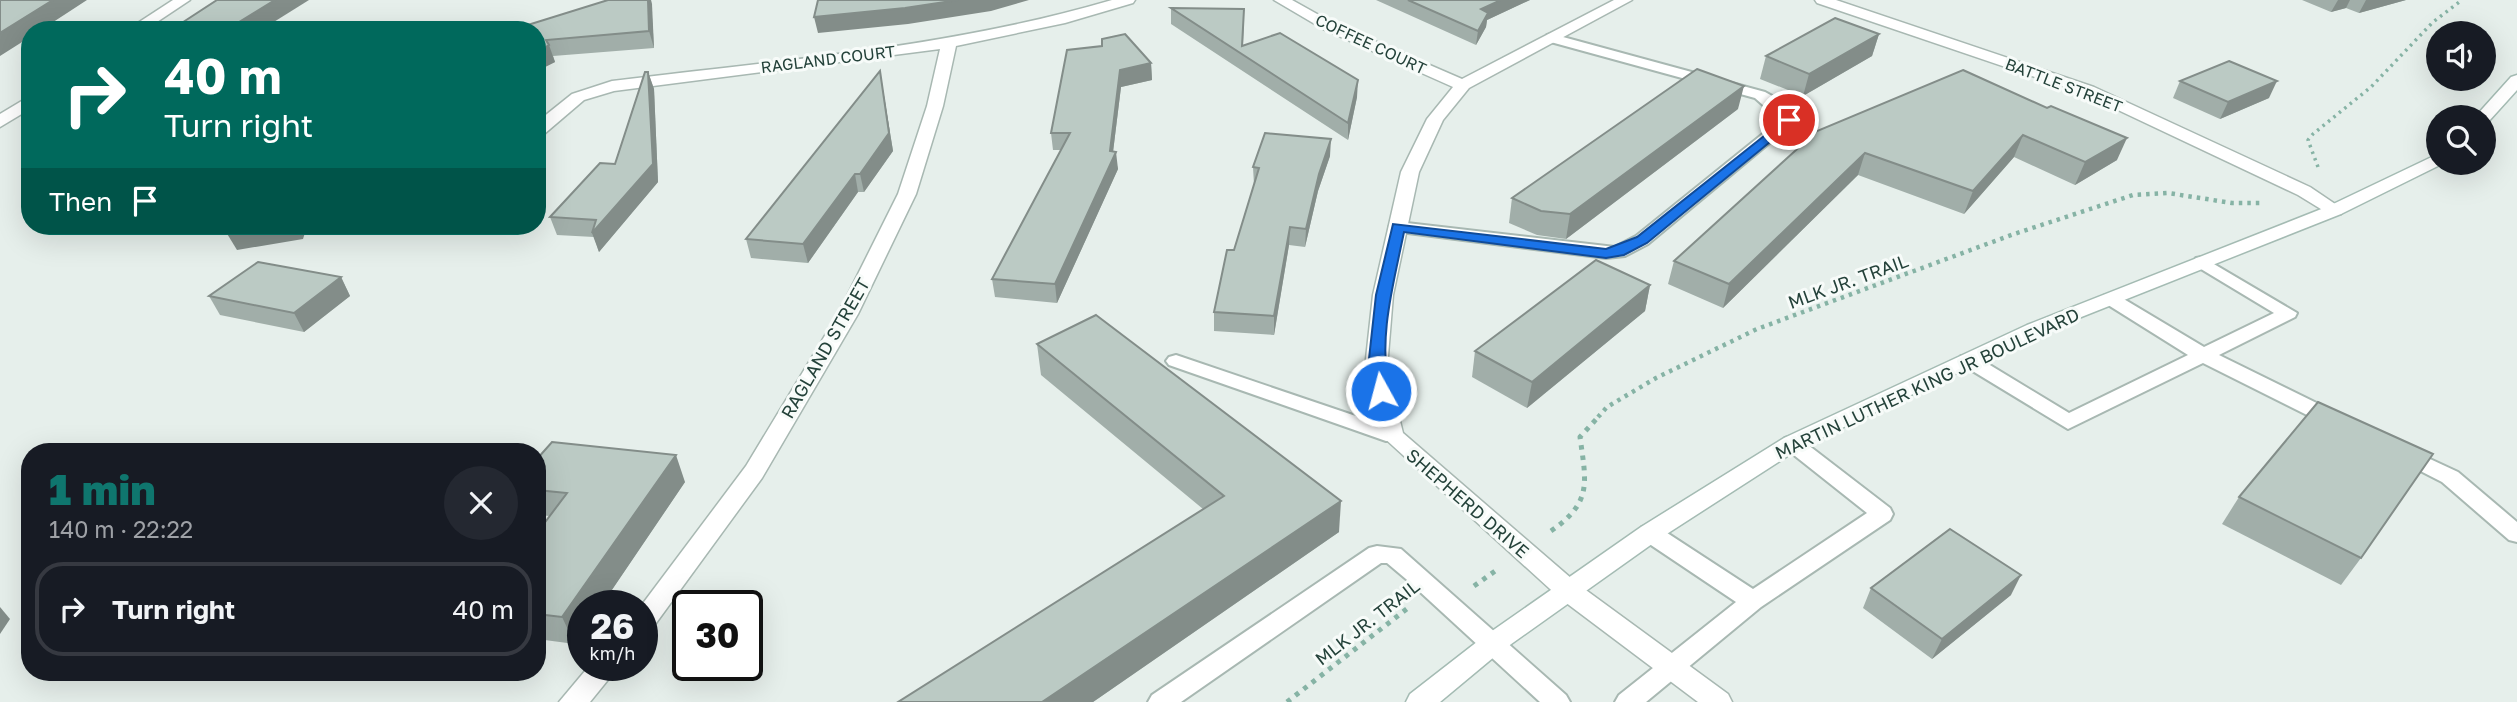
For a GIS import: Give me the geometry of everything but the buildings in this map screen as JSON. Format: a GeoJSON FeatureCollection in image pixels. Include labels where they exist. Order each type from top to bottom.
{"type":"FeatureCollection","features":[{"type":"Feature","properties":{"kind":"street"},"geometry":{"type":"LineString","coordinates":[[149,21],[183,0]]}},
{"type":"Feature","properties":{"kind":"street","name":"RAGLAND COURT"},"geometry":{"type":"LineString","coordinates":[[546,124],[578,97],[612,86],[948,44],[1093,12],[1128,0]]}},
{"type":"Feature","properties":{"kind":"street","name":"COFFEE COURT"},"geometry":{"type":"LineString","coordinates":[[1281,0],[1330,27],[1462,85]]}},
{"type":"Feature","properties":{"kind":"street","name":"SHEPHERD DRIVE"},"geometry":{"type":"LineString","coordinates":[[1625,0],[1462,85],[1435,118],[1410,172],[1383,295],[1376,368],[1393,436],[1570,592],[1718,702]]}},
{"type":"Feature","properties":{"kind":"street","name":"BATTLE STREET"},"geometry":{"type":"LineString","coordinates":[[1822,0],[2088,90],[2304,191],[2335,210]]}},
{"type":"Feature","properties":{"kind":"street","name":"RAGLAND STREET"},"geometry":{"type":"LineString","coordinates":[[658,601],[754,471],[848,314],[907,194],[935,106],[948,44]]}},
{"type":"Feature","properties":{"kind":"street"},"geometry":{"type":"LineString","coordinates":[[2494,105],[2517,80]]}},
{"type":"Feature","properties":{"kind":"street"},"geometry":{"type":"LineString","coordinates":[[0,122],[21,107]]}},
{"type":"Feature","properties":{"kind":"street","name":"MARTIN LUTHER KING JR BOULEVARD"},"geometry":{"type":"LineString","coordinates":[[1420,702],[1491,645],[1570,592],[1650,533],[1792,443],[2034,329],[2335,210],[2426,165]]}},
{"type":"Feature","properties":{"kind":"street"},"geometry":{"type":"LineString","coordinates":[[573,702],[592,681]]}},
{"type":"Feature","properties":{"kind":"lane"},"geometry":{"type":"LineString","coordinates":[[1398,227],[1606,253],[1619,251],[1642,240],[1789,120],[1760,95],[1552,38]]}},
{"type":"Feature","properties":{"kind":"lane"},"geometry":{"type":"LineString","coordinates":[[1968,360],[2068,422],[2288,313],[2202,262]]}},
{"type":"Feature","properties":{"kind":"lane"},"geometry":{"type":"LineString","coordinates":[[2111,299],[2203,355],[2351,429]]}},
{"type":"Feature","properties":{"kind":"lane"},"geometry":{"type":"LineString","coordinates":[[1176,361],[1393,436]]}},
{"type":"Feature","properties":{"kind":"lane"},"geometry":{"type":"LineString","coordinates":[[1628,702],[1753,601],[1882,514],[1792,443]]}},
{"type":"Feature","properties":{"kind":"lane"},"geometry":{"type":"LineString","coordinates":[[2389,447],[2450,477],[2517,534]]}},
{"type":"Feature","properties":{"kind":"lane"},"geometry":{"type":"LineString","coordinates":[[1650,533],[1753,601]]}},
{"type":"Feature","properties":{"kind":"lane"},"geometry":{"type":"LineString","coordinates":[[1161,702],[1377,554],[1394,555],[1557,702]]}},
{"type":"Feature","properties":{"kind":"path"},"geometry":{"type":"LineString","coordinates":[[2304,191],[2321,175],[2308,140],[2315,130],[2357,99],[2404,54],[2428,22],[2462,0]]}},
{"type":"Feature","properties":{"kind":"path","name":"MLK JR. TRAIL"},"geometry":{"type":"LineString","coordinates":[[1287,702],[1433,588],[1465,592],[1573,516],[1586,483],[1580,437],[1607,407],[1656,378],[1757,329],[2014,234],[2133,195],[2168,193],[2258,205],[2304,191]]}},
{"type":"Feature","properties":{"kind":"route"},"geometry":{"type":"LineString","coordinates":[[1381,391],[1376,368],[1383,295],[1398,227],[1606,253],[1619,251],[1642,240],[1789,120]]}}]}
